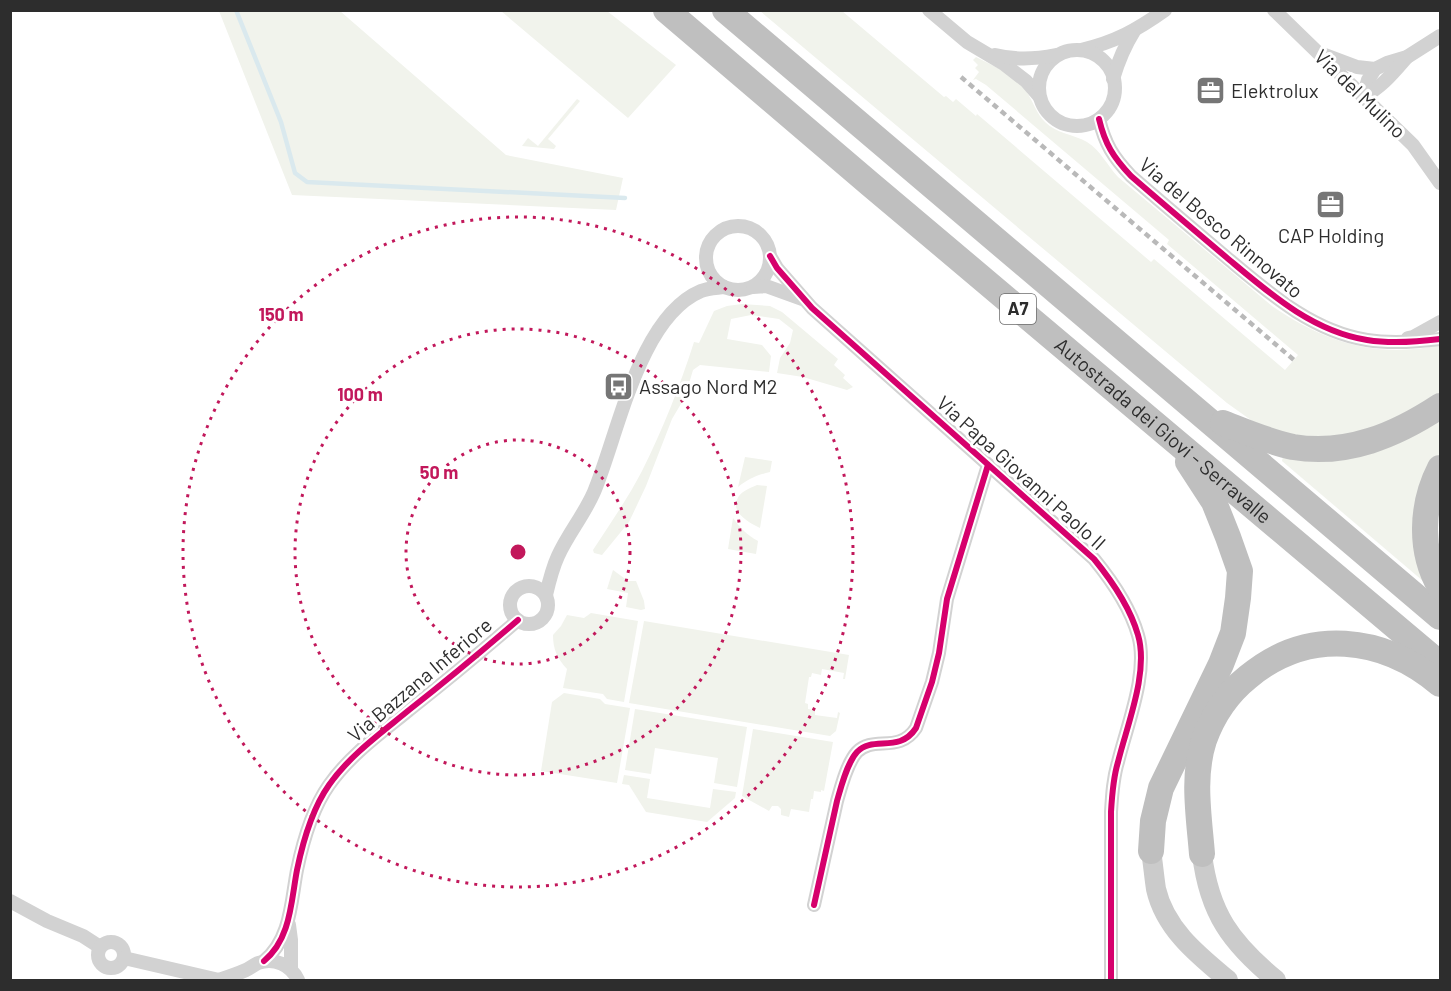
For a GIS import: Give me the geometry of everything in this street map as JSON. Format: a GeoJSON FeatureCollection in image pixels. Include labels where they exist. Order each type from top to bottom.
{"type":"FeatureCollection","features":[{"type":"Feature","properties":{"kind":"highway","name":"Autostrada dei Giovi - Serravalle"},"geometry":{"type":"LineString","coordinates":[[666,10],[1440,664]]}},
{"type":"Feature","properties":{"kind":"highway","name":"Autostrada dei Giovi - Serravalle"},"geometry":{"type":"LineString","coordinates":[[725,10],[1440,617]]}},
{"type":"Feature","properties":{"kind":"highway"},"geometry":{"type":"LineString","coordinates":[[1204,416],[1285,445],[1336,448],[1358,445],[1398,431],[1440,406]]}},
{"type":"Feature","properties":{"kind":"highway"},"geometry":{"type":"LineString","coordinates":[[1151,851],[1153,821],[1161,788],[1221,664],[1233,633],[1240,571],[1214,502],[1166,433]]}},
{"type":"Feature","properties":{"kind":"highway"},"geometry":{"type":"LineString","coordinates":[[1440,468],[1429,497],[1425,534],[1428,555],[1440,587]]}},
{"type":"Feature","properties":{"kind":"highway"},"geometry":{"type":"LineString","coordinates":[[1202,854],[1197,781],[1203,743],[1214,717],[1226,699],[1257,669],[1293,650],[1323,644],[1348,643],[1368,646],[1392,654],[1418,667],[1440,684]]}},
{"type":"Feature","properties":{"kind":"main road"},"geometry":{"type":"LineString","coordinates":[[1151,851],[1157,891],[1167,917],[1185,943],[1228,981]]}},
{"type":"Feature","properties":{"kind":"main road"},"geometry":{"type":"LineString","coordinates":[[1202,854],[1209,894],[1224,924],[1243,950],[1276,981]]}},
{"type":"Feature","properties":{"kind":"street"},"geometry":{"type":"LineString","coordinates":[[929,10],[967,42],[1004,64],[1026,81],[1052,117],[1063,124],[1075,126],[1099,119],[1107,111],[1114,90],[1113,79],[1102,60],[1081,50]]}},
{"type":"Feature","properties":{"kind":"street"},"geometry":{"type":"LineString","coordinates":[[984,53],[1007,58],[1041,58],[1099,46],[1134,31],[1165,10]]}},
{"type":"Feature","properties":{"kind":"street","name":"Via del Mulino"},"geometry":{"type":"LineString","coordinates":[[1274,10],[1413,145],[1440,183]]}},
{"type":"Feature","properties":{"kind":"street"},"geometry":{"type":"LineString","coordinates":[[1113,79],[1119,59],[1134,31]]}},
{"type":"Feature","properties":{"kind":"street"},"geometry":{"type":"LineString","coordinates":[[1363,97],[1368,80],[1375,69],[1407,57],[1440,36]]}},
{"type":"Feature","properties":{"kind":"street"},"geometry":{"type":"LineString","coordinates":[[1314,50],[1338,61],[1375,69]]}},
{"type":"Feature","properties":{"kind":"street"},"geometry":{"type":"LineString","coordinates":[[1039,96],[1042,72],[1058,55]]}},
{"type":"Feature","properties":{"kind":"street"},"geometry":{"type":"LineString","coordinates":[[1363,97],[1376,90],[1407,57]]}},
{"type":"Feature","properties":{"kind":"street","name":"Via del Bosco Rinnovato"},"geometry":{"type":"LineString","coordinates":[[1099,119],[1115,159],[1131,176],[1274,297],[1303,316],[1327,328],[1358,338],[1404,343],[1440,339]]}},
{"type":"Feature","properties":{"kind":"street"},"geometry":{"type":"LineString","coordinates":[[738,226],[748,227],[764,238],[770,256],[770,265],[766,274],[753,287],[743,290],[724,287],[715,280],[706,261],[707,250],[712,240],[720,232],[738,226]]}},
{"type":"Feature","properties":{"kind":"street","name":"Via Papa Giovanni Paolo II"},"geometry":{"type":"LineString","coordinates":[[770,256],[804,300],[1094,559],[1119,592],[1138,636],[1140,657],[1139,680],[1112,790],[1111,981]]}},
{"type":"Feature","properties":{"kind":"street","name":"Via Papa Giovanni Paolo II"},"geometry":{"type":"LineString","coordinates":[[753,287],[766,286],[804,300]]}},
{"type":"Feature","properties":{"kind":"street"},"geometry":{"type":"LineString","coordinates":[[546,596],[553,567],[592,495],[634,378],[650,342],[661,325],[685,301],[702,290],[724,287]]}},
{"type":"Feature","properties":{"kind":"street","name":"Via del Bosco Rinnovato"},"geometry":{"type":"LineString","coordinates":[[1385,342],[1413,336],[1438,324]]}},
{"type":"Feature","properties":{"kind":"street"},"geometry":{"type":"LineString","coordinates":[[814,905],[837,801],[853,757],[863,747],[892,744],[903,740],[916,728],[932,682],[939,653],[947,599],[988,465]]}},
{"type":"Feature","properties":{"kind":"street"},"geometry":{"type":"LineString","coordinates":[[524,585],[531,585],[542,590],[546,596],[548,609],[541,620],[530,624],[518,621],[510,610],[509,604],[514,592],[524,585]]}},
{"type":"Feature","properties":{"kind":"street","name":"Via Bazzana Inferiore"},"geometry":{"type":"LineString","coordinates":[[264,961],[273,954],[288,923],[308,828],[317,805],[329,785],[369,742],[518,621]]}},
{"type":"Feature","properties":{"kind":"street"},"geometry":{"type":"LineString","coordinates":[[10,901],[100,946]]}},
{"type":"Feature","properties":{"kind":"street","name":"Via Bazzana Inferiore"},"geometry":{"type":"LineString","coordinates":[[288,923],[294,975]]}},
{"type":"Feature","properties":{"kind":"street"},"geometry":{"type":"LineString","coordinates":[[111,941],[123,950],[124,958],[116,967],[103,973],[98,950],[100,946],[111,941]]}},
{"type":"Feature","properties":{"kind":"street"},"geometry":{"type":"LineString","coordinates":[[124,958],[219,980],[244,975],[255,964],[264,961],[283,964],[294,975]]}},
{"type":"Feature","properties":{"kind":"shaded area"},"geometry":{"type":"Polygon","coordinates":[[[219,11],[340,11],[506,155],[623,178],[616,210],[292,195],[219,11]]]}},
{"type":"Feature","properties":{"kind":"shaded area"},"geometry":{"type":"Polygon","coordinates":[[[501,11],[607,11],[676,65],[628,118],[501,11]]]}},
{"type":"Feature","properties":{"kind":"shaded area"},"geometry":{"type":"Polygon","coordinates":[[[760,11],[842,11],[944,97],[946,96],[953,102],[956,99],[976,116],[977,114],[1151,262],[1154,259],[1285,370],[1298,355],[1167,244],[1169,240],[986,85],[976,79],[973,80],[979,72],[975,68],[978,65],[973,60],[976,57],[998,68],[1023,87],[1045,122],[1055,129],[1087,142],[1118,177],[1272,306],[1292,319],[1331,338],[1373,348],[1417,349],[1440,345],[1440,396],[1390,428],[1303,440],[1255,423],[1227,403],[760,11]]]}},
{"type":"Feature","properties":{"kind":"shaded area"},"geometry":{"type":"Polygon","coordinates":[[[577,99],[580,101],[548,139],[556,146],[554,149],[522,146],[528,138],[538,146],[577,99]]]}},
{"type":"Feature","properties":{"kind":"shaded area"},"geometry":{"type":"Polygon","coordinates":[[[742,304],[770,306],[782,312],[838,359],[834,365],[853,387],[847,390],[803,377],[777,373],[780,358],[790,343],[793,330],[779,319],[751,315],[731,319],[727,339],[762,345],[771,356],[769,372],[700,365],[693,370],[685,397],[672,419],[646,486],[629,522],[602,555],[594,553],[593,550],[631,491],[650,455],[671,407],[694,342],[699,343],[714,311],[742,304]]]}},
{"type":"Feature","properties":{"kind":"shaded area"},"geometry":{"type":"Polygon","coordinates":[[[1440,415],[1440,454],[1432,471],[1423,581],[1282,461],[1283,456],[1440,415]]]}},
{"type":"Feature","properties":{"kind":"shaded area"},"geometry":{"type":"Polygon","coordinates":[[[745,457],[772,461],[770,472],[761,474],[738,487],[745,457]]]}},
{"type":"Feature","properties":{"kind":"shaded area"},"geometry":{"type":"Polygon","coordinates":[[[757,485],[767,486],[760,528],[739,514],[736,505],[740,495],[757,485]]]}},
{"type":"Feature","properties":{"kind":"shaded area"},"geometry":{"type":"Polygon","coordinates":[[[733,518],[744,531],[758,541],[756,554],[728,549],[733,518]]]}},
{"type":"Feature","properties":{"kind":"shaded area"},"geometry":{"type":"Polygon","coordinates":[[[613,570],[628,581],[636,581],[645,609],[626,607],[628,593],[607,589],[613,570]]]}},
{"type":"Feature","properties":{"kind":"shaded area"},"geometry":{"type":"Polygon","coordinates":[[[591,613],[638,621],[624,702],[607,699],[603,694],[563,688],[567,669],[556,653],[553,635],[567,615],[584,618],[591,613]]]}},
{"type":"Feature","properties":{"kind":"shaded area"},"geometry":{"type":"Polygon","coordinates":[[[644,621],[849,655],[845,679],[843,679],[844,673],[822,669],[821,675],[812,673],[809,677],[805,703],[808,704],[808,709],[815,710],[815,715],[837,718],[838,712],[840,713],[836,731],[830,736],[629,703],[644,621]]]}},
{"type":"Feature","properties":{"kind":"shaded area"},"geometry":{"type":"Polygon","coordinates":[[[564,693],[600,699],[605,704],[630,708],[617,783],[541,771],[552,702],[564,693]]]}},
{"type":"Feature","properties":{"kind":"shaded area"},"geometry":{"type":"Polygon","coordinates":[[[635,709],[747,727],[737,787],[714,783],[718,758],[655,748],[651,774],[625,770],[635,709]]]}},
{"type":"Feature","properties":{"kind":"shaded area"},"geometry":{"type":"Polygon","coordinates":[[[753,729],[833,742],[824,791],[814,791],[809,812],[791,809],[789,817],[781,815],[781,809],[778,806],[772,806],[769,811],[742,796],[753,729]]]}},
{"type":"Feature","properties":{"kind":"shaded area"},"geometry":{"type":"Polygon","coordinates":[[[624,775],[650,779],[647,798],[710,808],[713,789],[736,792],[735,798],[707,822],[646,812],[629,785],[622,784],[624,775]]]}},
{"type":"Feature","properties":{"kind":"waterway"},"geometry":{"type":"LineString","coordinates":[[236,10],[281,122],[295,173],[307,182],[625,198]]}},
{"type":"Feature","properties":{"kind":"railway"},"geometry":{"type":"LineString","coordinates":[[961,77],[1294,360]]}},
{"type":"Feature","properties":{"kind":"cycle path"},"geometry":{"type":"LineString","coordinates":[[1099,119],[1110,150],[1131,176],[1242,270],[1291,308],[1327,328],[1367,340],[1404,342],[1440,339]]}},
{"type":"Feature","properties":{"kind":"cycle path"},"geometry":{"type":"LineString","coordinates":[[770,256],[777,268],[812,308],[1094,559],[1114,585],[1130,614],[1138,635],[1141,665],[1139,682],[1116,768],[1112,793],[1111,980]]}},
{"type":"Feature","properties":{"kind":"cycle path"},"geometry":{"type":"LineString","coordinates":[[814,905],[837,801],[850,762],[863,747],[894,743],[909,736],[916,728],[932,682],[939,653],[947,599],[988,465]]}},
{"type":"Feature","properties":{"kind":"cycle path"},"geometry":{"type":"LineString","coordinates":[[264,961],[273,952],[285,931],[305,837],[323,794],[337,774],[366,745],[518,620]]}},
{"type":"Feature","properties":{"kind":"place","name":"Elektrolux"},"geometry":{"type":"Point","coordinates":[1210,91]}},
{"type":"Feature","properties":{"kind":"place","name":"CAP Holding"},"geometry":{"type":"Point","coordinates":[1331,205]}},
{"type":"Feature","properties":{"kind":"place","name":"Assago Nord M2"},"geometry":{"type":"Point","coordinates":[618,387]}}]}
